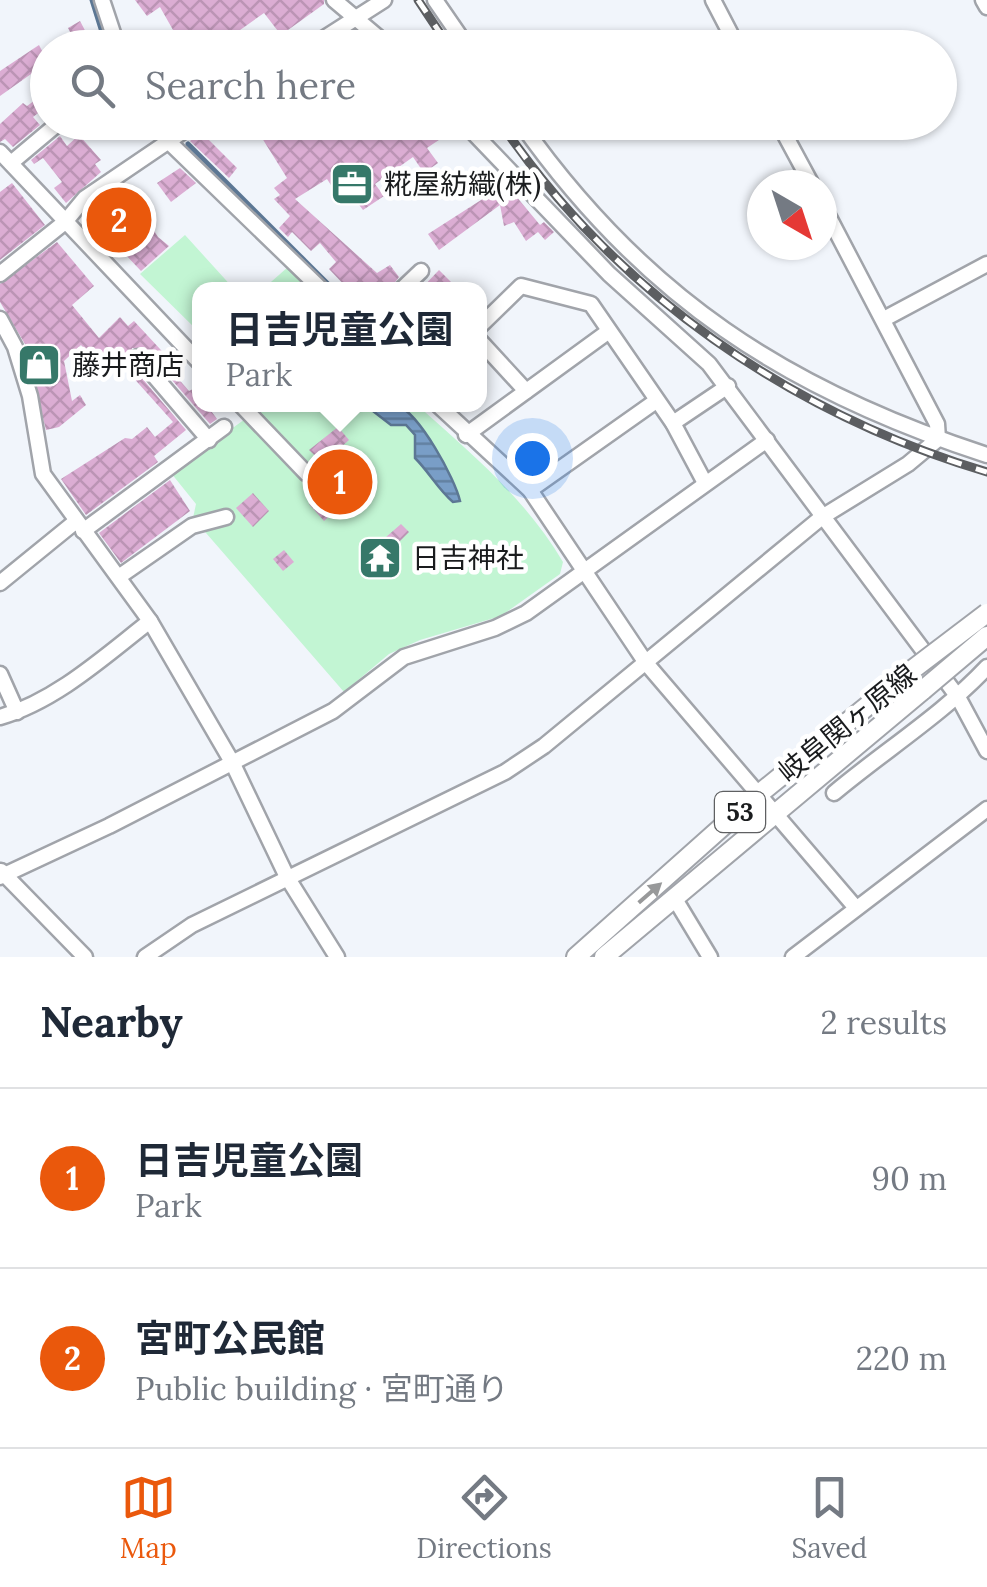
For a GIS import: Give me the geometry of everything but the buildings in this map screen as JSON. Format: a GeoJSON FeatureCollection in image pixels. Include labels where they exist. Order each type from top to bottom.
{"type":"FeatureCollection","features":[{"type":"Feature","properties":{"kind":"main road","name":"岐阜関ヶ原線"},"geometry":{"type":"LineString","coordinates":[[576,957],[759,794],[987,613]]}},
{"type":"Feature","properties":{"kind":"main road","name":"岐阜関ヶ原線"},"geometry":{"type":"LineString","coordinates":[[604,957],[987,636]]}},
{"type":"Feature","properties":{"kind":"street"},"geometry":{"type":"LineString","coordinates":[[102,0],[112,30]]}},
{"type":"Feature","properties":{"kind":"street"},"geometry":{"type":"LineString","coordinates":[[334,0],[370,30]]}},
{"type":"Feature","properties":{"kind":"street"},"geometry":{"type":"LineString","coordinates":[[336,30],[384,0]]}},
{"type":"Feature","properties":{"kind":"street"},"geometry":{"type":"LineString","coordinates":[[436,0],[456,30]]}},
{"type":"Feature","properties":{"kind":"street"},"geometry":{"type":"LineString","coordinates":[[713,0],[729,30]]}},
{"type":"Feature","properties":{"kind":"street"},"geometry":{"type":"LineString","coordinates":[[984,0],[987,7]]}},
{"type":"Feature","properties":{"kind":"street"},"geometry":{"type":"LineString","coordinates":[[34,140],[6,158],[192,355]]}},
{"type":"Feature","properties":{"kind":"street"},"geometry":{"type":"LineString","coordinates":[[0,274],[65,222],[84,198],[172,140]]}},
{"type":"Feature","properties":{"kind":"street"},"geometry":{"type":"LineString","coordinates":[[480,140],[609,274],[728,386],[958,697],[987,751]]}},
{"type":"Feature","properties":{"kind":"street"},"geometry":{"type":"LineString","coordinates":[[533,140],[646,270],[764,360],[849,403],[987,455]]}},
{"type":"Feature","properties":{"kind":"street"},"geometry":{"type":"LineString","coordinates":[[788,140],[804,170]]}},
{"type":"Feature","properties":{"kind":"street"},"geometry":{"type":"LineString","coordinates":[[169,142],[314,282]]}},
{"type":"Feature","properties":{"kind":"street"},"geometry":{"type":"LineString","coordinates":[[837,232],[937,424],[938,439]]}},
{"type":"Feature","properties":{"kind":"street"},"geometry":{"type":"LineString","coordinates":[[884,319],[987,264]]}},
{"type":"Feature","properties":{"kind":"street"},"geometry":{"type":"LineString","coordinates":[[410,282],[421,272]]}},
{"type":"Feature","properties":{"kind":"street"},"geometry":{"type":"LineString","coordinates":[[487,319],[521,286],[591,304],[673,422],[704,483]]}},
{"type":"Feature","properties":{"kind":"street"},"geometry":{"type":"LineString","coordinates":[[0,319],[15,347],[30,396],[42,474],[150,621],[232,762],[287,877],[337,957]]}},
{"type":"Feature","properties":{"kind":"street"},"geometry":{"type":"LineString","coordinates":[[466,435],[610,331]]}},
{"type":"Feature","properties":{"kind":"street"},"geometry":{"type":"LineString","coordinates":[[487,349],[526,391]]}},
{"type":"Feature","properties":{"kind":"street"},"geometry":{"type":"LineString","coordinates":[[138,357],[209,440]]}},
{"type":"Feature","properties":{"kind":"street"},"geometry":{"type":"LineString","coordinates":[[673,422],[728,386]]}},
{"type":"Feature","properties":{"kind":"street"},"geometry":{"type":"LineString","coordinates":[[530,490],[656,402]]}},
{"type":"Feature","properties":{"kind":"street"},"geometry":{"type":"LineString","coordinates":[[248,412],[308,474]]}},
{"type":"Feature","properties":{"kind":"street"},"geometry":{"type":"LineString","coordinates":[[444,412],[530,490],[646,662],[856,908]]}},
{"type":"Feature","properties":{"kind":"street"},"geometry":{"type":"LineString","coordinates":[[0,583],[224,427]]}},
{"type":"Feature","properties":{"kind":"street"},"geometry":{"type":"LineString","coordinates":[[146,957],[192,925],[505,772],[822,518],[908,464],[938,439]]}},
{"type":"Feature","properties":{"kind":"street"},"geometry":{"type":"LineString","coordinates":[[85,957],[2,874],[333,711],[404,657],[496,628],[526,612],[768,440]]}},
{"type":"Feature","properties":{"kind":"street"},"geometry":{"type":"LineString","coordinates":[[120,576],[192,526],[226,517]]}},
{"type":"Feature","properties":{"kind":"street"},"geometry":{"type":"LineString","coordinates":[[0,716],[17,712],[75,678],[150,621]]}},
{"type":"Feature","properties":{"kind":"street"},"geometry":{"type":"LineString","coordinates":[[834,793],[910,729],[958,697],[987,667]]}},
{"type":"Feature","properties":{"kind":"street"},"geometry":{"type":"LineString","coordinates":[[0,674],[17,712]]}},
{"type":"Feature","properties":{"kind":"street"},"geometry":{"type":"LineString","coordinates":[[793,957],[987,809]]}},
{"type":"Feature","properties":{"kind":"street"},"geometry":{"type":"LineString","coordinates":[[674,899],[710,957]]}},
{"type":"Feature","properties":{"kind":"green space"},"geometry":{"type":"Polygon","coordinates":[[[185,235],[228,282],[192,282],[192,325],[140,274],[185,235]]]}},
{"type":"Feature","properties":{"kind":"green space"},"geometry":{"type":"Polygon","coordinates":[[[288,267],[304,282],[271,282],[288,267]]]}},
{"type":"Feature","properties":{"kind":"green space"},"geometry":{"type":"Polygon","coordinates":[[[255,412],[425,412],[532,517],[563,562],[560,574],[501,616],[420,640],[389,654],[344,692],[193,518],[196,504],[171,473],[255,412]]]}},
{"type":"Feature","properties":{"kind":"water"},"geometry":{"type":"Polygon","coordinates":[[[374,412],[407,412],[416,421],[435,448],[460,501],[453,502],[415,458],[415,435],[406,425],[391,425],[374,412]]]}},
{"type":"Feature","properties":{"kind":"waterway"},"geometry":{"type":"LineString","coordinates":[[92,0],[101,30]]}},
{"type":"Feature","properties":{"kind":"waterway"},"geometry":{"type":"LineString","coordinates":[[188,144],[326,282]]}},
{"type":"Feature","properties":{"kind":"railway"},"geometry":{"type":"LineString","coordinates":[[418,0],[438,30]]}},
{"type":"Feature","properties":{"kind":"railway"},"geometry":{"type":"LineString","coordinates":[[513,140],[597,241],[653,293],[714,339],[778,381],[845,417],[987,472]]}},
{"type":"Feature","properties":{"kind":"place","name":"糀屋紡織(株)"},"geometry":{"type":"Point","coordinates":[352,184]}},
{"type":"Feature","properties":{"kind":"place","name":"宮町公民館"},"geometry":{"type":"Point","coordinates":[119,220]}},
{"type":"Feature","properties":{"kind":"place","name":"藤井商店"},"geometry":{"type":"Point","coordinates":[39,365]}},
{"type":"Feature","properties":{"kind":"place","name":"日吉児童公園"},"geometry":{"type":"Point","coordinates":[340,482]}},
{"type":"Feature","properties":{"kind":"place","name":"日吉神社"},"geometry":{"type":"Point","coordinates":[380,558]}}]}
